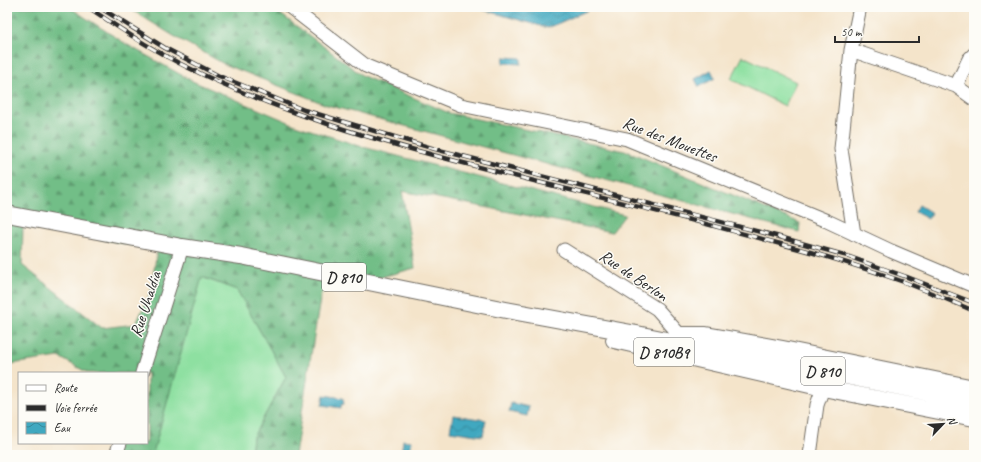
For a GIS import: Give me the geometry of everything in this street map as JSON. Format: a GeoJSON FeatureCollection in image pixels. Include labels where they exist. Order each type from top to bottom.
{"type":"FeatureCollection","features":[{"type":"Feature","properties":{"kind":"main road","name":"D 810"},"geometry":{"type":"LineString","coordinates":[[7,214],[182,247],[241,256],[974,402]]}},
{"type":"Feature","properties":{"kind":"main road","name":"D 810B9"},"geometry":{"type":"LineString","coordinates":[[506,310],[625,343],[823,388],[974,418]]}},
{"type":"Feature","properties":{"kind":"main road"},"geometry":{"type":"LineString","coordinates":[[637,334],[706,335],[783,348],[974,388]]}},
{"type":"Feature","properties":{"kind":"street","name":"Rue des Mouettes"},"geometry":{"type":"LineString","coordinates":[[290,7],[366,66],[461,105],[627,139],[827,221],[974,286]]}},
{"type":"Feature","properties":{"kind":"street"},"geometry":{"type":"LineString","coordinates":[[854,234],[841,149],[851,50],[860,7]]}},
{"type":"Feature","properties":{"kind":"street"},"geometry":{"type":"LineString","coordinates":[[851,50],[956,86],[974,99]]}},
{"type":"Feature","properties":{"kind":"street"},"geometry":{"type":"LineString","coordinates":[[956,86],[969,59],[974,54]]}},
{"type":"Feature","properties":{"kind":"street","name":"Rue Uhaldia"},"geometry":{"type":"LineString","coordinates":[[142,372],[182,247]]}},
{"type":"Feature","properties":{"kind":"street","name":"Rue de Berlon"},"geometry":{"type":"LineString","coordinates":[[564,250],[657,308],[680,335]]}},
{"type":"Feature","properties":{"kind":"street"},"geometry":{"type":"LineString","coordinates":[[810,455],[817,405],[823,388]]}},
{"type":"Feature","properties":{"kind":"street"},"geometry":{"type":"LineString","coordinates":[[116,455],[120,444]]}},
{"type":"Feature","properties":{"kind":"green space"},"geometry":{"type":"Polygon","coordinates":[[[7,7],[69,7],[126,44],[192,81],[298,126],[363,147],[625,215],[612,232],[402,191],[415,268],[321,293],[295,455],[251,455],[253,437],[286,377],[237,290],[202,277],[152,455],[107,455],[110,444],[148,444],[148,372],[86,372],[59,357],[11,364],[7,367],[7,7]],[[23,224],[22,265],[102,328],[136,324],[151,291],[157,250],[23,224]]]}},
{"type":"Feature","properties":{"kind":"green space"},"geometry":{"type":"Polygon","coordinates":[[[127,7],[271,7],[363,76],[449,113],[629,152],[800,223],[799,232],[327,105],[224,64],[172,35],[127,7]]]}},
{"type":"Feature","properties":{"kind":"green space"},"geometry":{"type":"Polygon","coordinates":[[[743,56],[796,82],[785,106],[731,79],[743,56]]]}},
{"type":"Feature","properties":{"kind":"green space"},"geometry":{"type":"Polygon","coordinates":[[[201,277],[237,290],[286,377],[253,437],[251,455],[152,455],[201,277]]]}},
{"type":"Feature","properties":{"kind":"water"},"geometry":{"type":"Polygon","coordinates":[[[473,7],[595,7],[548,28],[473,7]]]}},
{"type":"Feature","properties":{"kind":"water"},"geometry":{"type":"Polygon","coordinates":[[[504,57],[521,58],[521,64],[503,63],[504,57]]]}},
{"type":"Feature","properties":{"kind":"water"},"geometry":{"type":"Polygon","coordinates":[[[711,70],[715,78],[699,87],[695,79],[711,70]]]}},
{"type":"Feature","properties":{"kind":"water"},"geometry":{"type":"Polygon","coordinates":[[[919,205],[932,213],[928,219],[915,212],[919,205]]]}},
{"type":"Feature","properties":{"kind":"water"},"geometry":{"type":"Polygon","coordinates":[[[324,395],[343,398],[344,404],[341,405],[341,408],[322,405],[324,395]]]}},
{"type":"Feature","properties":{"kind":"water"},"geometry":{"type":"Polygon","coordinates":[[[511,403],[529,407],[527,416],[509,412],[511,403]]]}},
{"type":"Feature","properties":{"kind":"water"},"geometry":{"type":"Polygon","coordinates":[[[453,415],[486,420],[483,436],[450,431],[453,415]]]}},
{"type":"Feature","properties":{"kind":"water"},"geometry":{"type":"Polygon","coordinates":[[[403,440],[412,441],[409,455],[401,455],[403,440]]]}},
{"type":"Feature","properties":{"kind":"railway"},"geometry":{"type":"LineString","coordinates":[[88,7],[150,47],[189,68],[258,99],[294,112],[365,136],[438,156],[825,256],[904,282],[974,311]]}},
{"type":"Feature","properties":{"kind":"railway"},"geometry":{"type":"LineString","coordinates":[[99,7],[165,48],[219,76],[304,110],[435,149],[776,236],[844,255],[974,303]]}}]}
